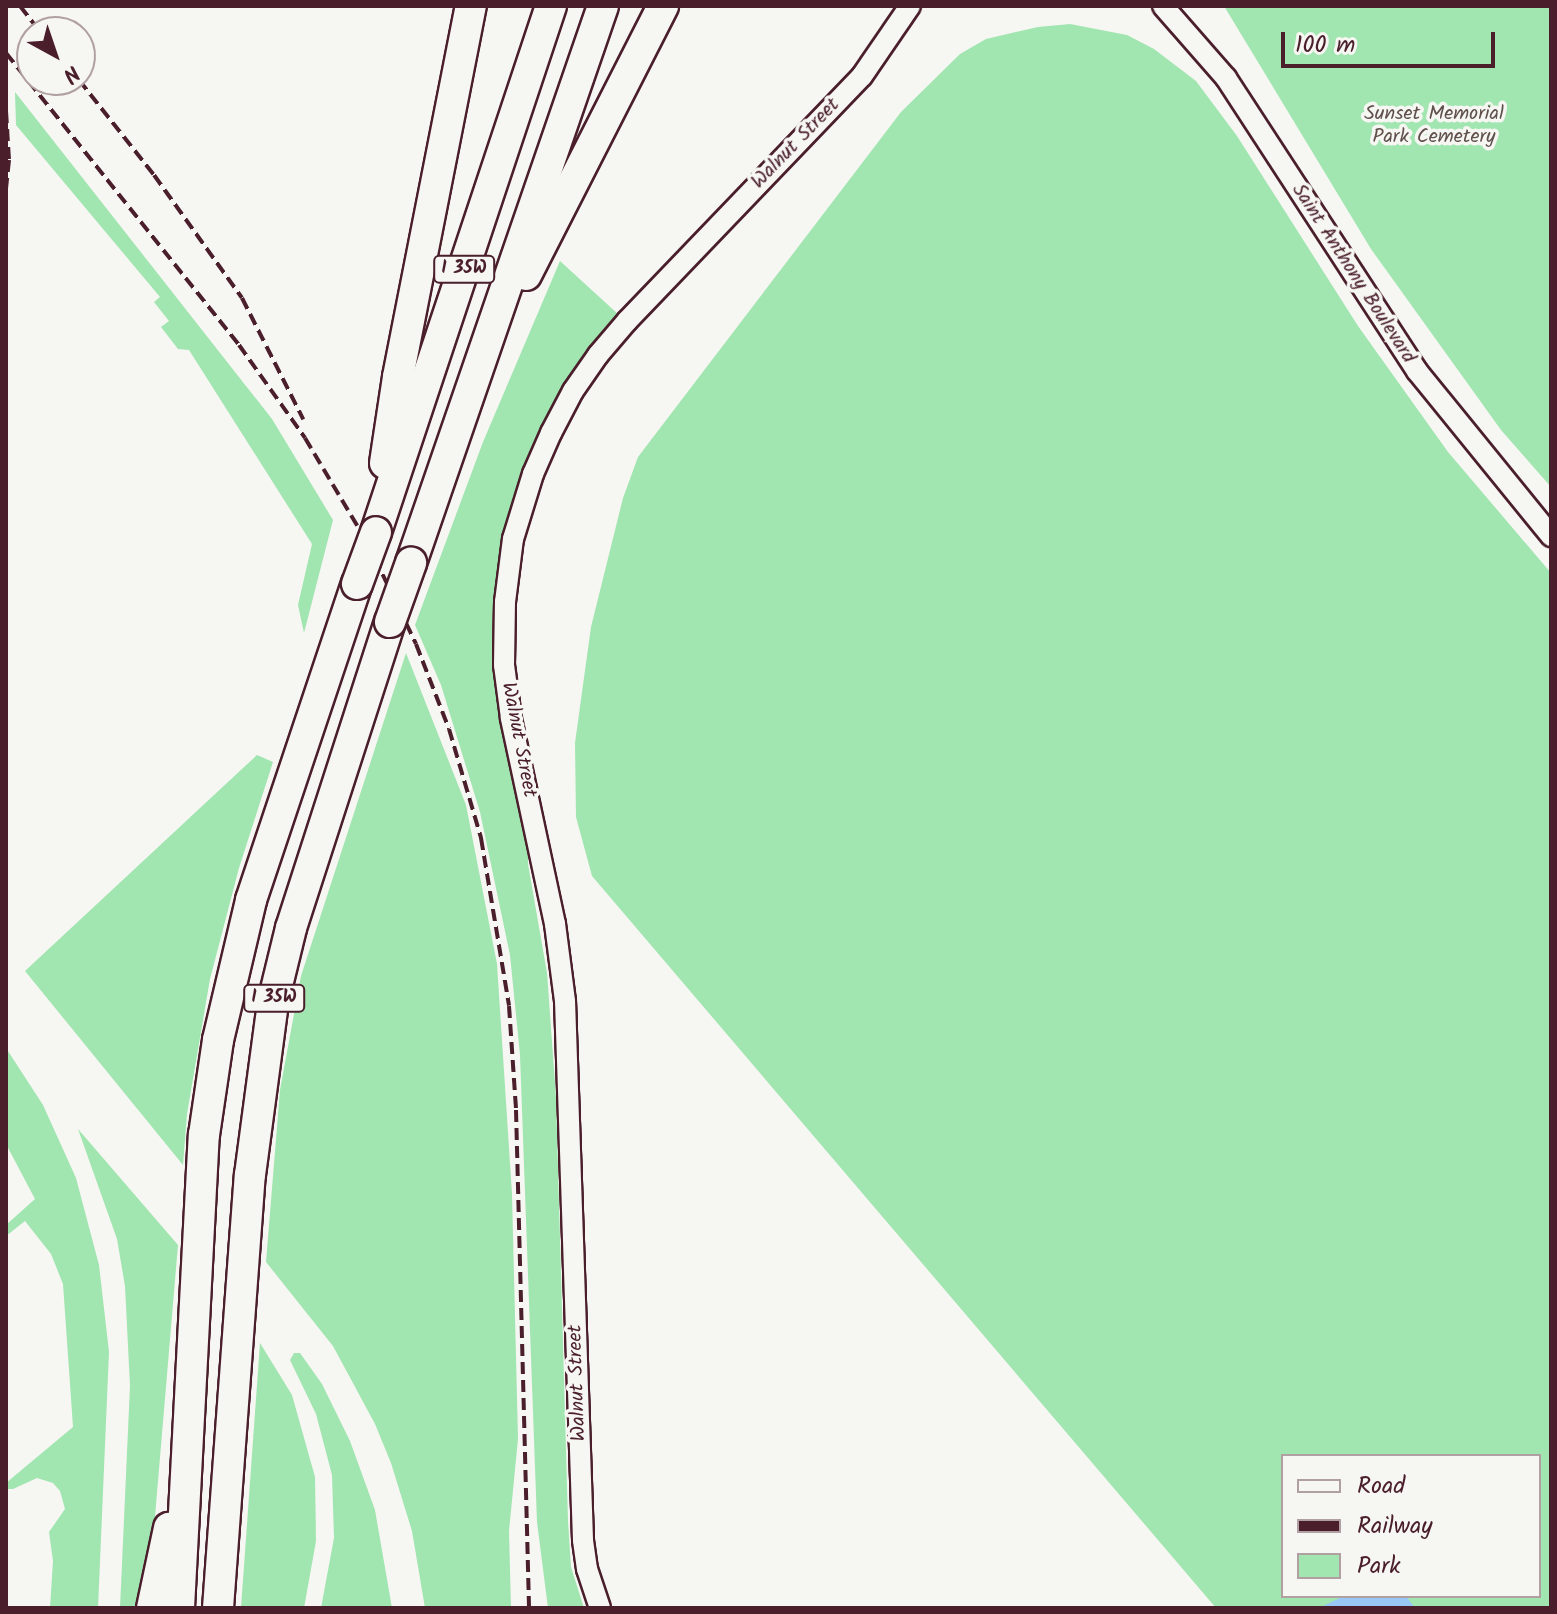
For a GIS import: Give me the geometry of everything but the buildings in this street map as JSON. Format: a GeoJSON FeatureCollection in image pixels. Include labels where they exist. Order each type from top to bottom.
{"type":"FeatureCollection","features":[{"type":"Feature","properties":{"kind":"highway"},"geometry":{"type":"LineString","coordinates":[[376,532],[398,377],[471,6]]}},
{"type":"Feature","properties":{"kind":"highway","name":"I 35W"},"geometry":{"type":"LineString","coordinates":[[179,1608],[204,1135],[233,969],[251,900],[296,763],[551,6]]}},
{"type":"Feature","properties":{"kind":"highway","name":"I 35W"},"geometry":{"type":"LineString","coordinates":[[218,1608],[246,1216],[273,1002],[291,928],[335,786],[603,6]]}},
{"type":"Feature","properties":{"kind":"highway"},"geometry":{"type":"LineString","coordinates":[[471,383],[663,6]]}},
{"type":"Feature","properties":{"kind":"highway"},"geometry":{"type":"LineString","coordinates":[[152,1608],[187,1424]]}},
{"type":"Feature","properties":{"kind":"street","name":"Walnut Street"},"geometry":{"type":"LineString","coordinates":[[600,1608],[587,1569],[583,1540],[565,1001],[555,924],[511,718],[504,665],[505,602],[513,539],[533,474],[551,433],[573,391],[598,355],[633,314],[862,76],[910,6]]}},
{"type":"Feature","properties":{"kind":"street","name":"Saint Anthony Boulevard"},"geometry":{"type":"LineString","coordinates":[[1163,6],[1226,78],[1417,371],[1551,536]]}},
{"type":"Feature","properties":{"kind":"green space","name":"Sunset Memorial Park Cemetery"},"geometry":{"type":"Polygon","coordinates":[[[1224,6],[1551,6],[1551,487],[1501,430],[1371,249],[1224,6]]]}},
{"type":"Feature","properties":{"kind":"green space"},"geometry":{"type":"Polygon","coordinates":[[[1070,24],[1127,35],[1154,49],[1196,81],[1237,136],[1358,326],[1448,452],[1551,573],[1551,1608],[1216,1608],[592,876],[576,817],[575,743],[591,627],[623,498],[638,457],[901,112],[960,54],[986,39],[1038,27],[1070,24]]]}},
{"type":"Feature","properties":{"kind":"green space"},"geometry":{"type":"Polygon","coordinates":[[[15,92],[272,419],[333,520],[304,633],[298,605],[312,544],[189,350],[178,349],[161,327],[169,321],[154,302],[160,297],[16,125],[15,92]]]}},
{"type":"Feature","properties":{"kind":"green space"},"geometry":{"type":"Polygon","coordinates":[[[560,261],[619,315],[563,389],[529,457],[516,493],[496,577],[493,657],[502,730],[528,843],[528,864],[547,973],[556,1097],[568,1521],[571,1567],[584,1608],[548,1608],[537,1522],[520,1055],[510,955],[480,812],[441,685],[415,625],[483,442],[560,261]]]}},
{"type":"Feature","properties":{"kind":"green space"},"geometry":{"type":"Polygon","coordinates":[[[406,653],[466,805],[497,964],[512,1194],[518,1439],[509,1531],[511,1608],[425,1608],[412,1531],[375,1424],[333,1346],[266,1262],[280,1090],[301,976],[406,653]]]}},
{"type":"Feature","properties":{"kind":"green space"},"geometry":{"type":"Polygon","coordinates":[[[257,755],[273,762],[239,868],[210,979],[187,1114],[183,1165],[25,971],[257,755]]]}},
{"type":"Feature","properties":{"kind":"green space"},"geometry":{"type":"Polygon","coordinates":[[[6,1048],[43,1105],[76,1178],[99,1265],[109,1352],[98,1608],[50,1608],[53,1561],[49,1532],[65,1509],[60,1491],[53,1483],[37,1478],[6,1489],[6,1483],[73,1427],[63,1284],[51,1254],[25,1221],[6,1236],[6,1225],[35,1199],[6,1144],[6,1048]]]}},
{"type":"Feature","properties":{"kind":"green space"},"geometry":{"type":"Polygon","coordinates":[[[78,1129],[178,1245],[153,1540],[140,1608],[120,1608],[130,1386],[125,1286],[117,1239],[78,1129]]]}},
{"type":"Feature","properties":{"kind":"green space"},"geometry":{"type":"Polygon","coordinates":[[[260,1343],[292,1395],[315,1477],[316,1541],[304,1608],[241,1608],[260,1343]]]}},
{"type":"Feature","properties":{"kind":"green space"},"geometry":{"type":"Polygon","coordinates":[[[294,1353],[300,1353],[322,1384],[350,1441],[375,1510],[392,1608],[321,1608],[334,1538],[332,1475],[316,1414],[290,1360],[294,1353]]]}},
{"type":"Feature","properties":{"kind":"water"},"geometry":{"type":"Polygon","coordinates":[[[1340,1598],[1408,1598],[1415,1608],[1319,1608],[1340,1598]]]}},
{"type":"Feature","properties":{"kind":"railway"},"geometry":{"type":"LineString","coordinates":[[20,6],[28,16]]}},
{"type":"Feature","properties":{"kind":"railway"},"geometry":{"type":"LineString","coordinates":[[6,53],[239,345],[305,438],[367,542],[416,644],[449,729],[481,838],[509,1006],[516,1110],[529,1608]]}},
{"type":"Feature","properties":{"kind":"railway"},"geometry":{"type":"LineString","coordinates":[[92,96],[154,175],[242,298],[303,419]]}},
{"type":"Feature","properties":{"kind":"railway"},"geometry":{"type":"LineString","coordinates":[[6,111],[9,160],[6,189]]}}]}
